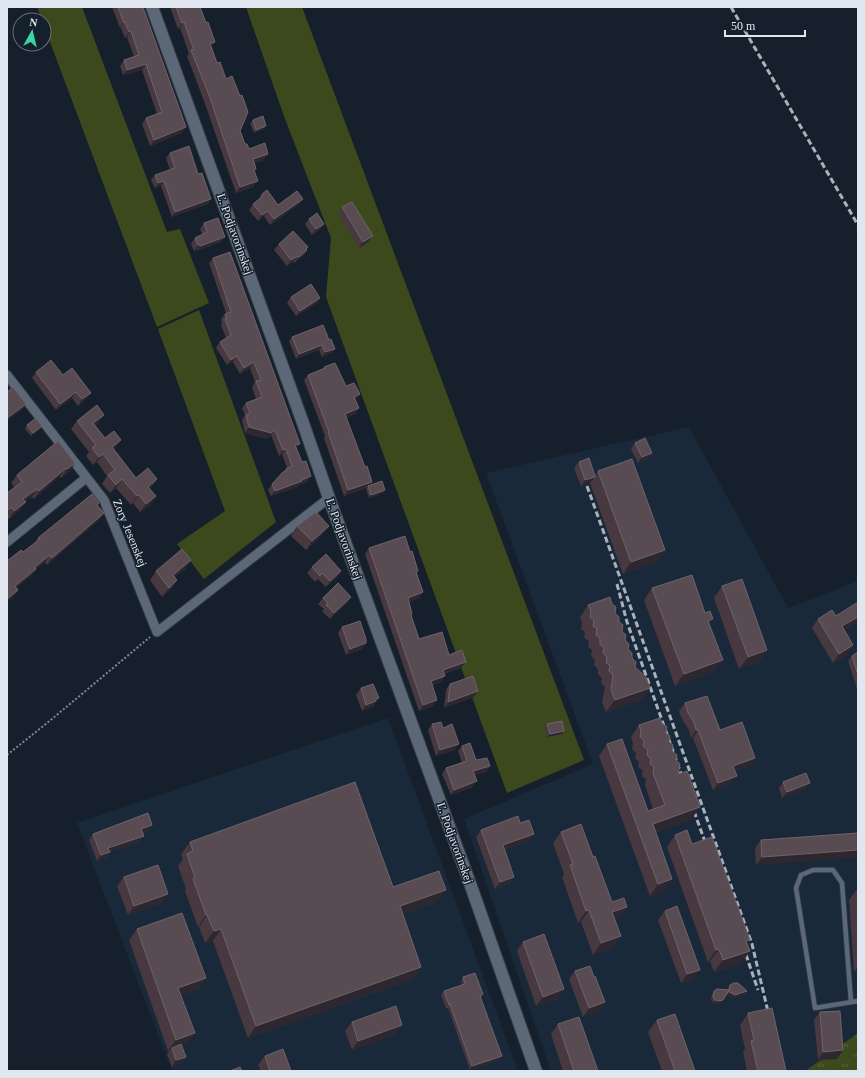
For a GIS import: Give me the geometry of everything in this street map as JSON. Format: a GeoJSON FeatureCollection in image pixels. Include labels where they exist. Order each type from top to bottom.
{"type":"FeatureCollection","features":[{"type":"Feature","properties":{"kind":"street","name":"Ľ. Podjavorinskej"},"geometry":{"type":"LineString","coordinates":[[152,7],[453,837],[536,1071]]}},
{"type":"Feature","properties":{"kind":"street","name":"Zory Jesenskej"},"geometry":{"type":"LineString","coordinates":[[7,375],[104,500],[157,632]]}},
{"type":"Feature","properties":{"kind":"street"},"geometry":{"type":"LineString","coordinates":[[7,542],[86,478]]}},
{"type":"Feature","properties":{"kind":"street"},"geometry":{"type":"LineString","coordinates":[[157,632],[329,498]]}},
{"type":"Feature","properties":{"kind":"lane"},"geometry":{"type":"LineString","coordinates":[[851,1002],[842,883],[833,870],[813,870],[801,875],[796,888],[815,1008],[858,1001]]}},
{"type":"Feature","properties":{"kind":"path"},"geometry":{"type":"LineString","coordinates":[[7,755],[157,632]]}},
{"type":"Feature","properties":{"kind":"shaded area"},"geometry":{"type":"Polygon","coordinates":[[[689,427],[788,608],[858,581],[858,1033],[805,1071],[551,1071],[464,819],[593,764],[486,473],[689,427]]]}},
{"type":"Feature","properties":{"kind":"shaded area"},"geometry":{"type":"Polygon","coordinates":[[[388,718],[518,1071],[172,1071],[77,823],[388,718]]]}},
{"type":"Feature","properties":{"kind":"green space"},"geometry":{"type":"Polygon","coordinates":[[[37,7],[82,7],[167,232],[180,229],[209,303],[157,327],[52,47],[52,12],[39,12],[37,7]]]}},
{"type":"Feature","properties":{"kind":"green space"},"geometry":{"type":"Polygon","coordinates":[[[246,7],[302,7],[584,760],[507,793],[326,297],[331,238],[285,119],[246,7]]]}},
{"type":"Feature","properties":{"kind":"green space"},"geometry":{"type":"Polygon","coordinates":[[[199,310],[276,522],[204,579],[177,544],[225,511],[158,329],[199,310]]]}},
{"type":"Feature","properties":{"kind":"green space"},"geometry":{"type":"Polygon","coordinates":[[[858,1033],[858,1071],[805,1071],[858,1033]]]}},
{"type":"Feature","properties":{"kind":"building"},"geometry":{"type":"Polygon","coordinates":[[[118,7],[143,7],[186,127],[154,140],[146,118],[162,112],[146,64],[127,70],[124,60],[139,55],[131,31],[129,32],[125,22],[124,23],[118,7]]]}},
{"type":"Feature","properties":{"kind":"building"},"geometry":{"type":"Polygon","coordinates":[[[176,7],[200,7],[206,23],[208,22],[215,42],[210,44],[217,63],[220,62],[226,79],[232,76],[240,96],[242,95],[248,112],[240,131],[245,144],[247,144],[249,149],[265,143],[268,154],[253,159],[256,169],[254,170],[258,181],[240,187],[209,95],[191,50],[194,50],[184,22],[182,23],[176,7]]]}},
{"type":"Feature","properties":{"kind":"building"},"geometry":{"type":"Polygon","coordinates":[[[263,116],[266,126],[256,130],[253,120],[263,116]]]}},
{"type":"Feature","properties":{"kind":"building"},"geometry":{"type":"Polygon","coordinates":[[[189,146],[198,174],[202,173],[211,199],[175,212],[164,181],[158,183],[155,175],[175,168],[170,153],[189,146]]]}},
{"type":"Feature","properties":{"kind":"building"},"geometry":{"type":"Polygon","coordinates":[[[267,190],[278,205],[297,191],[303,199],[274,219],[268,211],[262,215],[253,204],[262,197],[262,194],[267,190]]]}},
{"type":"Feature","properties":{"kind":"building"},"geometry":{"type":"Polygon","coordinates":[[[352,202],[373,236],[363,242],[342,207],[352,202]]]}},
{"type":"Feature","properties":{"kind":"building"},"geometry":{"type":"Polygon","coordinates":[[[317,213],[324,224],[316,229],[309,219],[317,213]]]}},
{"type":"Feature","properties":{"kind":"building"},"geometry":{"type":"Polygon","coordinates":[[[218,218],[225,237],[200,246],[198,245],[195,238],[207,232],[204,223],[218,218]]]}},
{"type":"Feature","properties":{"kind":"building"},"geometry":{"type":"Polygon","coordinates":[[[293,231],[308,247],[306,249],[307,250],[299,257],[298,256],[291,260],[279,244],[293,231]]]}},
{"type":"Feature","properties":{"kind":"building"},"geometry":{"type":"Polygon","coordinates":[[[230,252],[300,444],[295,445],[302,462],[306,461],[311,476],[275,491],[272,484],[283,472],[287,470],[286,469],[292,466],[286,449],[283,450],[275,430],[271,433],[249,427],[246,415],[250,413],[246,403],[262,397],[256,381],[261,380],[254,362],[244,368],[237,356],[231,360],[220,342],[231,335],[225,319],[227,319],[225,314],[231,312],[213,258],[230,252]]]}},
{"type":"Feature","properties":{"kind":"building"},"geometry":{"type":"Polygon","coordinates":[[[311,284],[320,298],[300,311],[291,297],[311,284]]]}},
{"type":"Feature","properties":{"kind":"building"},"geometry":{"type":"Polygon","coordinates":[[[323,325],[329,340],[331,339],[335,349],[325,352],[322,345],[299,354],[292,337],[323,325]]]}},
{"type":"Feature","properties":{"kind":"building"},"geometry":{"type":"Polygon","coordinates":[[[51,360],[63,375],[72,368],[91,393],[82,399],[76,392],[60,404],[36,372],[51,360]]]}},
{"type":"Feature","properties":{"kind":"building"},"geometry":{"type":"Polygon","coordinates":[[[335,363],[346,386],[354,383],[360,394],[354,397],[359,408],[345,414],[365,467],[367,466],[372,482],[348,490],[308,375],[335,363]]]}},
{"type":"Feature","properties":{"kind":"building"},"geometry":{"type":"Polygon","coordinates":[[[13,387],[26,404],[7,418],[7,392],[13,387]]]}},
{"type":"Feature","properties":{"kind":"building"},"geometry":{"type":"Polygon","coordinates":[[[97,405],[104,415],[93,423],[105,438],[114,431],[121,440],[112,447],[136,478],[148,468],[157,479],[148,487],[156,496],[146,504],[122,479],[116,485],[108,475],[115,470],[103,454],[99,457],[92,448],[96,445],[77,421],[97,405]]]}},
{"type":"Feature","properties":{"kind":"building"},"geometry":{"type":"Polygon","coordinates":[[[36,418],[42,426],[33,433],[27,425],[36,418]]]}},
{"type":"Feature","properties":{"kind":"building"},"geometry":{"type":"Polygon","coordinates":[[[645,438],[652,453],[642,457],[635,443],[645,438]]]}},
{"type":"Feature","properties":{"kind":"building"},"geometry":{"type":"Polygon","coordinates":[[[58,441],[75,463],[67,469],[66,468],[39,491],[37,489],[23,499],[26,502],[14,511],[12,507],[7,511],[7,493],[22,482],[17,475],[58,441]]]}},
{"type":"Feature","properties":{"kind":"building"},"geometry":{"type":"Polygon","coordinates":[[[589,458],[595,477],[585,480],[579,462],[589,458]]]}},
{"type":"Feature","properties":{"kind":"building"},"geometry":{"type":"Polygon","coordinates":[[[632,459],[665,550],[631,562],[598,471],[632,459]]]}},
{"type":"Feature","properties":{"kind":"building"},"geometry":{"type":"Polygon","coordinates":[[[382,481],[385,490],[371,495],[368,486],[382,481]]]}},
{"type":"Feature","properties":{"kind":"building"},"geometry":{"type":"Polygon","coordinates":[[[92,494],[99,503],[97,505],[104,513],[52,558],[50,555],[35,567],[36,569],[15,586],[18,590],[7,599],[7,561],[21,550],[23,552],[40,539],[38,538],[92,494]]]}},
{"type":"Feature","properties":{"kind":"building"},"geometry":{"type":"Polygon","coordinates":[[[316,512],[329,526],[312,541],[297,526],[316,512]]]}},
{"type":"Feature","properties":{"kind":"building"},"geometry":{"type":"Polygon","coordinates":[[[405,536],[410,552],[412,551],[418,571],[416,572],[423,592],[408,598],[411,615],[419,639],[442,632],[449,655],[462,650],[466,662],[443,670],[445,676],[431,681],[437,700],[423,705],[369,548],[405,536]]]}},
{"type":"Feature","properties":{"kind":"building"},"geometry":{"type":"Polygon","coordinates":[[[182,549],[191,560],[173,575],[177,580],[169,588],[156,571],[182,549]]]}},
{"type":"Feature","properties":{"kind":"building"},"geometry":{"type":"Polygon","coordinates":[[[326,554],[341,571],[330,581],[322,573],[320,576],[312,567],[326,554]]]}},
{"type":"Feature","properties":{"kind":"building"},"geometry":{"type":"Polygon","coordinates":[[[692,575],[705,613],[710,611],[713,619],[708,621],[723,660],[684,674],[652,588],[692,575]]]}},
{"type":"Feature","properties":{"kind":"building"},"geometry":{"type":"Polygon","coordinates":[[[742,579],[767,650],[748,657],[722,586],[742,579]]]}},
{"type":"Feature","properties":{"kind":"building"},"geometry":{"type":"Polygon","coordinates":[[[338,583],[351,597],[334,613],[326,605],[328,603],[323,598],[338,583]]]}},
{"type":"Feature","properties":{"kind":"building"},"geometry":{"type":"Polygon","coordinates":[[[610,597],[612,604],[616,607],[615,613],[619,617],[619,622],[623,625],[622,631],[626,635],[625,640],[629,644],[628,649],[632,653],[632,658],[636,662],[635,667],[646,677],[650,688],[615,700],[611,690],[613,675],[609,671],[610,666],[606,662],[607,657],[603,653],[604,648],[600,644],[600,638],[596,635],[597,629],[593,626],[594,620],[590,617],[591,611],[588,605],[610,597]]]}},
{"type":"Feature","properties":{"kind":"building"},"geometry":{"type":"Polygon","coordinates":[[[858,602],[858,617],[842,626],[853,645],[839,654],[818,619],[832,610],[836,616],[858,602]]]}},
{"type":"Feature","properties":{"kind":"building"},"geometry":{"type":"Polygon","coordinates":[[[360,621],[366,643],[350,649],[342,627],[360,621]]]}},
{"type":"Feature","properties":{"kind":"building"},"geometry":{"type":"Polygon","coordinates":[[[858,652],[858,675],[852,656],[858,652]]]}},
{"type":"Feature","properties":{"kind":"building"},"geometry":{"type":"Polygon","coordinates":[[[473,676],[478,691],[448,702],[450,684],[473,676]]]}},
{"type":"Feature","properties":{"kind":"building"},"geometry":{"type":"Polygon","coordinates":[[[373,684],[379,698],[376,699],[376,701],[366,705],[361,688],[373,684]]]}},
{"type":"Feature","properties":{"kind":"building"},"geometry":{"type":"Polygon","coordinates":[[[707,696],[720,730],[742,722],[755,758],[733,766],[737,776],[718,783],[698,730],[696,730],[685,703],[707,696]]]}},
{"type":"Feature","properties":{"kind":"building"},"geometry":{"type":"Polygon","coordinates":[[[660,718],[662,723],[667,727],[666,733],[670,736],[669,742],[673,745],[672,751],[677,755],[676,760],[680,764],[678,774],[687,771],[700,807],[653,824],[672,879],[658,884],[607,744],[622,739],[648,811],[665,805],[653,773],[654,767],[650,764],[651,759],[647,755],[648,750],[643,746],[644,741],[640,737],[641,731],[639,725],[660,718]]]}},
{"type":"Feature","properties":{"kind":"building"},"geometry":{"type":"Polygon","coordinates":[[[562,721],[564,731],[550,734],[547,724],[562,721]]]}},
{"type":"Feature","properties":{"kind":"building"},"geometry":{"type":"Polygon","coordinates":[[[441,722],[443,728],[452,724],[459,744],[440,750],[432,724],[441,722]]]}},
{"type":"Feature","properties":{"kind":"building"},"geometry":{"type":"Polygon","coordinates":[[[470,743],[476,760],[487,758],[490,766],[473,771],[477,781],[454,790],[446,768],[467,761],[462,746],[470,743]]]}},
{"type":"Feature","properties":{"kind":"building"},"geometry":{"type":"Polygon","coordinates":[[[806,773],[810,783],[787,792],[783,782],[806,773]]]}},
{"type":"Feature","properties":{"kind":"building"},"geometry":{"type":"Polygon","coordinates":[[[355,782],[393,887],[439,871],[446,890],[400,906],[421,967],[256,1026],[221,929],[214,931],[206,915],[193,879],[195,878],[187,854],[193,851],[190,842],[355,782]]]}},
{"type":"Feature","properties":{"kind":"building"},"geometry":{"type":"Polygon","coordinates":[[[148,813],[152,825],[141,829],[144,836],[108,848],[110,852],[101,855],[93,834],[148,813]]]}},
{"type":"Feature","properties":{"kind":"building"},"geometry":{"type":"Polygon","coordinates":[[[518,816],[520,823],[529,820],[534,834],[503,845],[514,877],[500,882],[481,830],[518,816]]]}},
{"type":"Feature","properties":{"kind":"building"},"geometry":{"type":"Polygon","coordinates":[[[581,824],[612,902],[624,898],[627,907],[612,912],[621,936],[601,943],[589,910],[586,911],[570,865],[573,864],[561,832],[581,824]]]}},
{"type":"Feature","properties":{"kind":"building"},"geometry":{"type":"Polygon","coordinates":[[[687,830],[692,844],[712,837],[750,940],[746,941],[750,951],[723,960],[719,949],[716,950],[675,835],[687,830]]]}},
{"type":"Feature","properties":{"kind":"building"},"geometry":{"type":"Polygon","coordinates":[[[858,833],[858,850],[762,857],[761,840],[858,833]]]}},
{"type":"Feature","properties":{"kind":"building"},"geometry":{"type":"Polygon","coordinates":[[[158,865],[168,894],[134,906],[124,877],[158,865]]]}},
{"type":"Feature","properties":{"kind":"building"},"geometry":{"type":"Polygon","coordinates":[[[677,906],[700,970],[687,974],[665,911],[677,906]]]}},
{"type":"Feature","properties":{"kind":"building"},"geometry":{"type":"Polygon","coordinates":[[[182,913],[206,978],[178,988],[195,1033],[176,1040],[137,929],[182,913]]]}},
{"type":"Feature","properties":{"kind":"building"},"geometry":{"type":"Polygon","coordinates":[[[544,934],[564,989],[543,997],[523,942],[544,934]]]}},
{"type":"Feature","properties":{"kind":"building"},"geometry":{"type":"Polygon","coordinates":[[[590,966],[605,1002],[589,1008],[575,971],[590,966]]]}},
{"type":"Feature","properties":{"kind":"building"},"geometry":{"type":"Polygon","coordinates":[[[475,973],[483,994],[480,996],[502,1056],[472,1066],[444,991],[465,984],[463,977],[475,973]]]}},
{"type":"Feature","properties":{"kind":"building"},"geometry":{"type":"Polygon","coordinates":[[[738,983],[747,991],[735,995],[729,992],[730,985],[738,983]]]}},
{"type":"Feature","properties":{"kind":"building"},"geometry":{"type":"Polygon","coordinates":[[[717,989],[729,990],[723,1000],[715,1000],[713,996],[714,991],[717,989]]]}},
{"type":"Feature","properties":{"kind":"building"},"geometry":{"type":"Polygon","coordinates":[[[396,1006],[402,1025],[358,1041],[352,1022],[396,1006]]]}},
{"type":"Feature","properties":{"kind":"building"},"geometry":{"type":"Polygon","coordinates":[[[772,1008],[786,1071],[758,1071],[751,1041],[754,1040],[748,1013],[772,1008]]]}},
{"type":"Feature","properties":{"kind":"building"},"geometry":{"type":"Polygon","coordinates":[[[840,1011],[843,1050],[823,1052],[820,1012],[840,1011]]]}},
{"type":"Feature","properties":{"kind":"building"},"geometry":{"type":"Polygon","coordinates":[[[675,1014],[695,1071],[675,1071],[657,1020],[675,1014]]]}},
{"type":"Feature","properties":{"kind":"building"},"geometry":{"type":"Polygon","coordinates":[[[579,1017],[598,1071],[574,1071],[558,1024],[579,1017]]]}},
{"type":"Feature","properties":{"kind":"building"},"geometry":{"type":"Polygon","coordinates":[[[181,1044],[186,1057],[176,1060],[172,1048],[181,1044]]]}},
{"type":"Feature","properties":{"kind":"building"},"geometry":{"type":"Polygon","coordinates":[[[283,1049],[291,1071],[270,1071],[265,1056],[283,1049]]]}},
{"type":"Feature","properties":{"kind":"building"},"geometry":{"type":"Polygon","coordinates":[[[240,1067],[242,1071],[230,1071],[240,1067]]]}},
{"type":"Feature","properties":{"kind":"railway"},"geometry":{"type":"LineString","coordinates":[[731,7],[858,225]]}},
{"type":"Feature","properties":{"kind":"railway"},"geometry":{"type":"LineString","coordinates":[[587,486],[752,944],[770,1020]]}},
{"type":"Feature","properties":{"kind":"railway"},"geometry":{"type":"LineString","coordinates":[[617,584],[627,622],[684,782]]}},
{"type":"Feature","properties":{"kind":"railway"},"geometry":{"type":"LineString","coordinates":[[691,803],[708,850]]}},
{"type":"Feature","properties":{"kind":"railway"},"geometry":{"type":"LineString","coordinates":[[743,946],[758,990]]}}]}
